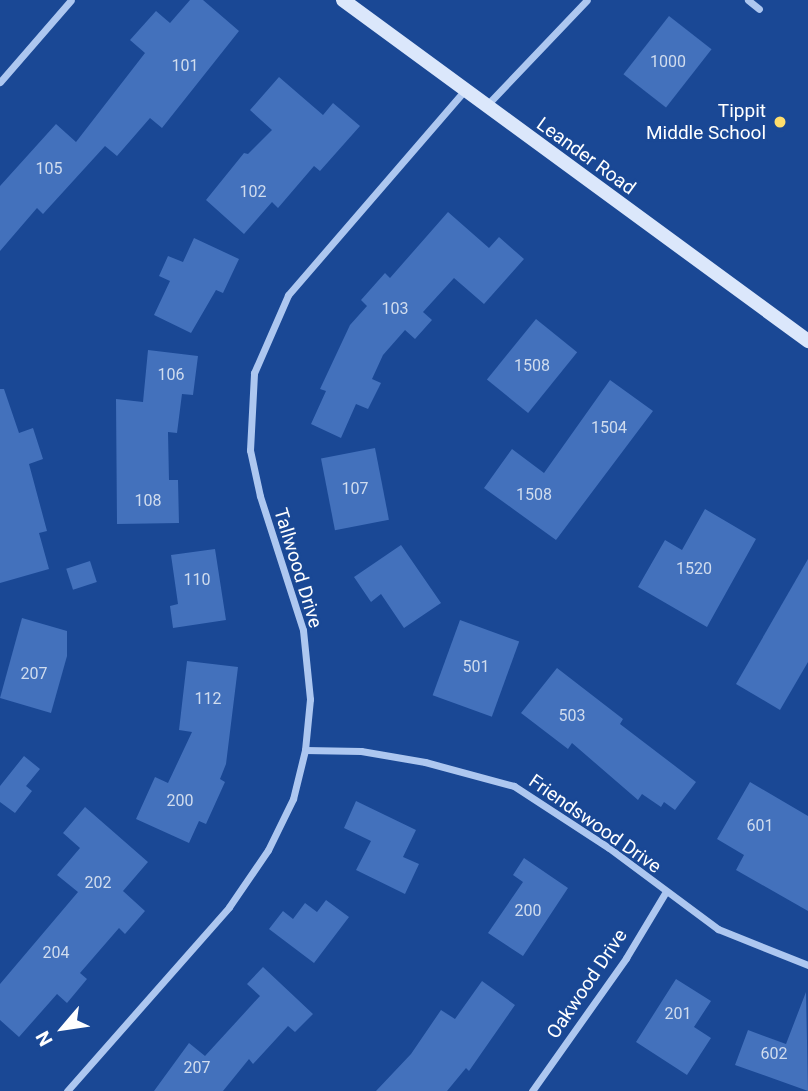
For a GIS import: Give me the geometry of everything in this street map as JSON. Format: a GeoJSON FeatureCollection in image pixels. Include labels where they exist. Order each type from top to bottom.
{"type":"FeatureCollection","features":[{"type":"Feature","properties":{"kind":"main road","name":"Leander Road"},"geometry":{"type":"LineString","coordinates":[[343,0],[808,341]]}},
{"type":"Feature","properties":{"kind":"street"},"geometry":{"type":"LineString","coordinates":[[0,82],[71,0]]}},
{"type":"Feature","properties":{"kind":"street"},"geometry":{"type":"LineString","coordinates":[[486,107],[587,0]]}},
{"type":"Feature","properties":{"kind":"street"},"geometry":{"type":"LineString","coordinates":[[748,0],[759,9]]}},
{"type":"Feature","properties":{"kind":"street","name":"Tallwood Drive"},"geometry":{"type":"LineString","coordinates":[[67,1091],[250,880],[293,799],[305,750],[310,699],[303,630],[260,496],[250,450],[254,373],[288,295],[464,91]]}},
{"type":"Feature","properties":{"kind":"street","name":"Friendswood Drive"},"geometry":{"type":"LineString","coordinates":[[305,750],[361,751],[425,762],[514,786],[609,849],[665,893],[718,929],[808,965]]}},
{"type":"Feature","properties":{"kind":"street","name":"Oakwood Drive"},"geometry":{"type":"LineString","coordinates":[[532,1091],[626,958],[665,893]]}},
{"type":"Feature","properties":{"kind":"building"},"geometry":{"type":"Polygon","coordinates":[[[190,0],[203,0],[239,31],[162,128],[150,118],[117,156],[105,146],[43,214],[37,208],[0,251],[0,186],[56,124],[76,142],[145,53],[130,40],[156,11],[170,23],[190,0]]]}},
{"type":"Feature","properties":{"kind":"building"},"geometry":{"type":"Polygon","coordinates":[[[669,16],[712,49],[666,108],[623,74],[669,16]]]}},
{"type":"Feature","properties":{"kind":"building"},"geometry":{"type":"Polygon","coordinates":[[[279,77],[323,115],[333,103],[360,126],[320,171],[314,166],[278,208],[272,202],[244,234],[206,200],[244,153],[248,154],[272,130],[250,110],[279,77]]]}},
{"type":"Feature","properties":{"kind":"building"},"geometry":{"type":"Polygon","coordinates":[[[448,212],[489,248],[499,237],[524,259],[484,304],[454,278],[423,312],[432,320],[415,339],[405,330],[383,355],[372,379],[381,383],[368,409],[356,404],[341,438],[311,424],[326,391],[320,389],[350,325],[367,306],[361,300],[385,273],[390,278],[448,212]]]}},
{"type":"Feature","properties":{"kind":"building"},"geometry":{"type":"Polygon","coordinates":[[[194,238],[239,259],[223,293],[216,290],[191,333],[154,315],[170,281],[159,276],[168,256],[183,262],[194,238]]]}},
{"type":"Feature","properties":{"kind":"building"},"geometry":{"type":"Polygon","coordinates":[[[536,319],[577,352],[528,413],[487,380],[536,319]]]}},
{"type":"Feature","properties":{"kind":"building"},"geometry":{"type":"Polygon","coordinates":[[[148,350],[198,356],[193,395],[182,394],[177,433],[168,432],[169,480],[178,480],[179,523],[117,524],[116,399],[143,402],[148,350]]]}},
{"type":"Feature","properties":{"kind":"building"},"geometry":{"type":"Polygon","coordinates":[[[610,380],[653,411],[556,540],[484,488],[512,449],[544,473],[610,380]]]}},
{"type":"Feature","properties":{"kind":"building"},"geometry":{"type":"Polygon","coordinates":[[[0,389],[4,389],[19,433],[33,428],[43,459],[29,464],[47,531],[39,533],[49,569],[0,583],[0,389]]]}},
{"type":"Feature","properties":{"kind":"building"},"geometry":{"type":"Polygon","coordinates":[[[375,448],[389,520],[335,530],[321,458],[375,448]]]}},
{"type":"Feature","properties":{"kind":"building"},"geometry":{"type":"Polygon","coordinates":[[[705,509],[756,539],[707,627],[638,587],[665,540],[682,550],[705,509]]]}},
{"type":"Feature","properties":{"kind":"building"},"geometry":{"type":"Polygon","coordinates":[[[401,545],[441,603],[404,628],[381,594],[371,602],[354,577],[401,545]]]}},
{"type":"Feature","properties":{"kind":"building"},"geometry":{"type":"Polygon","coordinates":[[[215,549],[226,620],[173,628],[170,606],[178,604],[171,555],[215,549]]]}},
{"type":"Feature","properties":{"kind":"building"},"geometry":{"type":"Polygon","coordinates":[[[808,559],[808,662],[780,710],[736,684],[808,559]]]}},
{"type":"Feature","properties":{"kind":"building"},"geometry":{"type":"Polygon","coordinates":[[[90,561],[97,582],[73,590],[66,569],[90,561]]]}},
{"type":"Feature","properties":{"kind":"building"},"geometry":{"type":"Polygon","coordinates":[[[22,618],[67,631],[67,656],[51,713],[0,698],[22,618]]]}},
{"type":"Feature","properties":{"kind":"building"},"geometry":{"type":"Polygon","coordinates":[[[460,620],[519,642],[492,717],[433,695],[460,620]]]}},
{"type":"Feature","properties":{"kind":"building"},"geometry":{"type":"Polygon","coordinates":[[[187,661],[238,667],[226,764],[220,779],[225,782],[206,824],[199,821],[189,843],[136,819],[155,777],[168,783],[192,732],[179,730],[187,661]]]}},
{"type":"Feature","properties":{"kind":"building"},"geometry":{"type":"Polygon","coordinates":[[[557,668],[623,719],[620,724],[696,782],[675,810],[664,802],[661,807],[642,794],[638,800],[572,743],[568,749],[521,713],[557,668]]]}},
{"type":"Feature","properties":{"kind":"building"},"geometry":{"type":"Polygon","coordinates":[[[24,756],[40,769],[26,786],[32,791],[15,813],[0,802],[0,786],[24,756]]]}},
{"type":"Feature","properties":{"kind":"building"},"geometry":{"type":"Polygon","coordinates":[[[750,782],[808,816],[808,911],[736,870],[744,855],[717,839],[750,782]]]}},
{"type":"Feature","properties":{"kind":"building"},"geometry":{"type":"Polygon","coordinates":[[[356,801],[416,830],[403,857],[419,864],[405,894],[356,870],[371,841],[344,828],[356,801]]]}},
{"type":"Feature","properties":{"kind":"building"},"geometry":{"type":"Polygon","coordinates":[[[85,807],[148,862],[123,891],[145,911],[125,934],[119,928],[80,973],[87,979],[67,1003],[57,994],[19,1037],[0,1020],[0,984],[78,892],[57,875],[80,848],[63,833],[85,807]]]}},
{"type":"Feature","properties":{"kind":"building"},"geometry":{"type":"Polygon","coordinates":[[[524,858],[568,888],[523,956],[488,933],[523,882],[513,875],[524,858]]]}},
{"type":"Feature","properties":{"kind":"building"},"geometry":{"type":"Polygon","coordinates":[[[326,900],[349,917],[314,963],[269,929],[283,911],[293,919],[305,903],[317,912],[326,900]]]}},
{"type":"Feature","properties":{"kind":"building"},"geometry":{"type":"Polygon","coordinates":[[[263,967],[313,1014],[295,1032],[288,1026],[253,1064],[249,1059],[223,1091],[154,1091],[189,1043],[205,1056],[260,996],[247,984],[263,967]]]}},
{"type":"Feature","properties":{"kind":"building"},"geometry":{"type":"Polygon","coordinates":[[[676,979],[711,1001],[694,1027],[711,1038],[687,1075],[636,1042],[676,979]]]}},
{"type":"Feature","properties":{"kind":"building"},"geometry":{"type":"Polygon","coordinates":[[[482,981],[515,1005],[469,1071],[466,1068],[447,1091],[376,1091],[411,1054],[441,1010],[455,1019],[482,981]]]}},
{"type":"Feature","properties":{"kind":"building"},"geometry":{"type":"Polygon","coordinates":[[[806,992],[808,1091],[735,1065],[748,1030],[786,1044],[806,992]]]}},
{"type":"Feature","properties":{"kind":"place","name":"Tippit Middle School"},"geometry":{"type":"Point","coordinates":[780,122]}}]}
